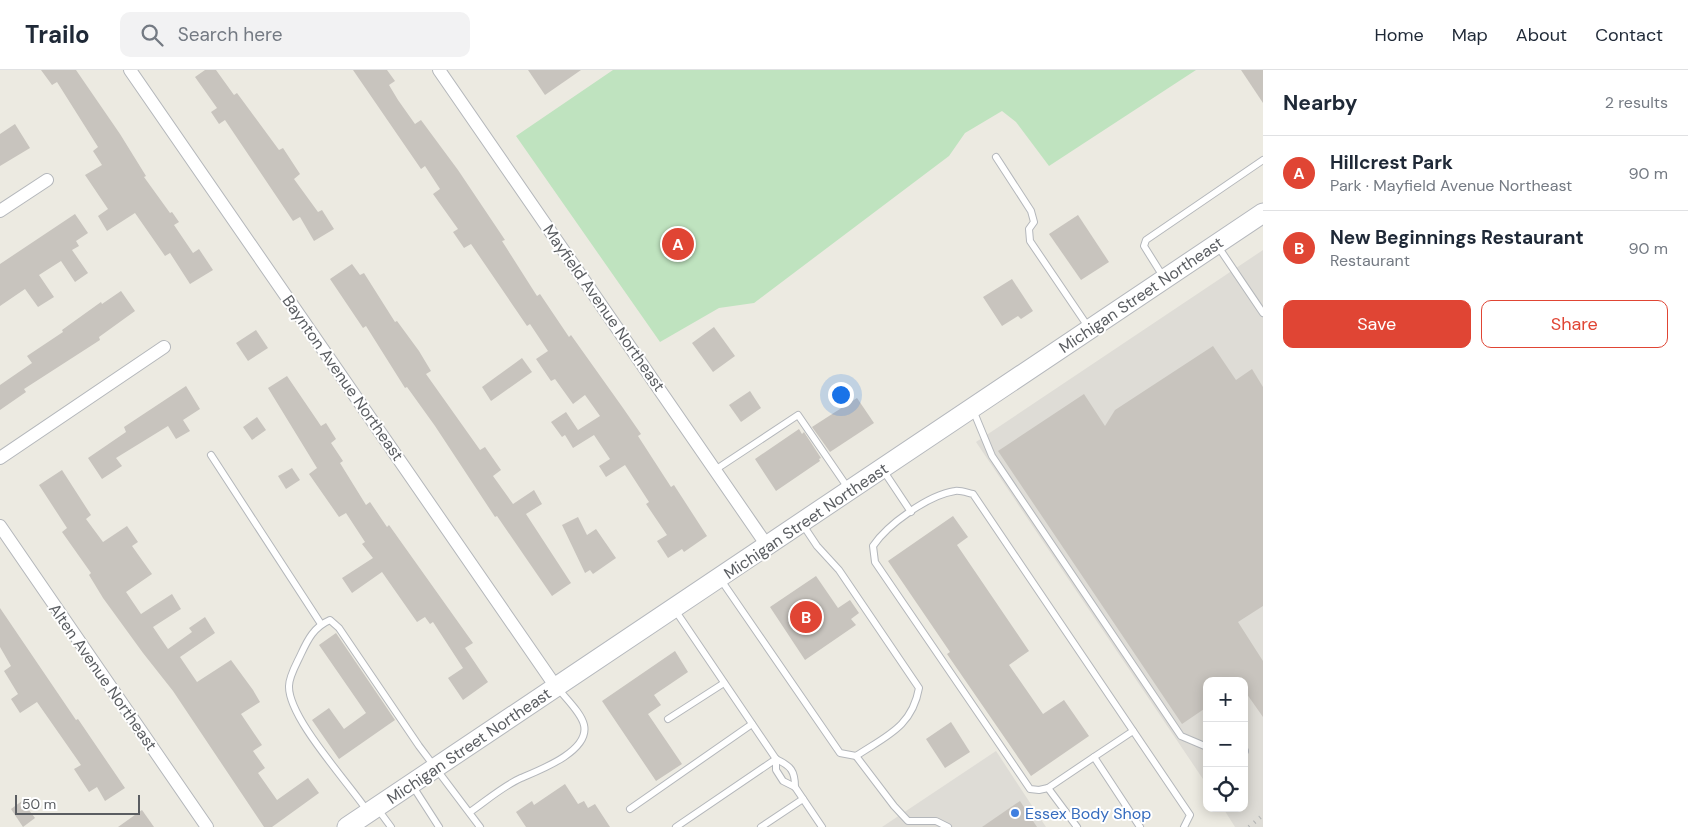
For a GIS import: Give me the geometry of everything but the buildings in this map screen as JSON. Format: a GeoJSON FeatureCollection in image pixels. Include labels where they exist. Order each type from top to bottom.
{"type":"FeatureCollection","features":[{"type":"Feature","properties":{"kind":"main road","name":"Michigan Street Northeast"},"geometry":{"type":"LineString","coordinates":[[347,827],[768,547],[1263,213]]}},
{"type":"Feature","properties":{"kind":"street","name":"Baynton Avenue Northeast"},"geometry":{"type":"LineString","coordinates":[[130,70],[556,687]]}},
{"type":"Feature","properties":{"kind":"street","name":"Mayfield Avenue Northeast"},"geometry":{"type":"LineString","coordinates":[[439,70],[768,547]]}},
{"type":"Feature","properties":{"kind":"street"},"geometry":{"type":"LineString","coordinates":[[0,211],[48,180]]}},
{"type":"Feature","properties":{"kind":"street"},"geometry":{"type":"LineString","coordinates":[[0,458],[164,347]]}},
{"type":"Feature","properties":{"kind":"street","name":"Alten Avenue Northeast"},"geometry":{"type":"LineString","coordinates":[[0,526],[207,827]]}},
{"type":"Feature","properties":{"kind":"lane"},"geometry":{"type":"LineString","coordinates":[[996,157],[1032,211],[1034,222],[1029,230],[1030,240],[1090,329]]}},
{"type":"Feature","properties":{"kind":"lane"},"geometry":{"type":"LineString","coordinates":[[1165,279],[1144,246],[1146,240],[1263,160]]}},
{"type":"Feature","properties":{"kind":"lane"},"geometry":{"type":"LineString","coordinates":[[1217,244],[1263,313]]}},
{"type":"Feature","properties":{"kind":"lane"},"geometry":{"type":"LineString","coordinates":[[972,409],[992,456],[1181,736],[1203,745]]}},
{"type":"Feature","properties":{"kind":"lane"},"geometry":{"type":"LineString","coordinates":[[715,470],[798,415],[850,491]]}},
{"type":"Feature","properties":{"kind":"lane"},"geometry":{"type":"LineString","coordinates":[[211,455],[320,624]]}},
{"type":"Feature","properties":{"kind":"lane"},"geometry":{"type":"LineString","coordinates":[[882,469],[911,512]]}},
{"type":"Feature","properties":{"kind":"lane"},"geometry":{"type":"LineString","coordinates":[[1133,731],[1048,788],[1030,789],[875,562],[873,546],[881,534],[911,512],[936,497],[957,490],[973,494],[1190,815],[1184,827]]}},
{"type":"Feature","properties":{"kind":"lane"},"geometry":{"type":"LineString","coordinates":[[802,524],[817,546],[839,570],[919,688],[916,706],[906,722],[856,756]]}},
{"type":"Feature","properties":{"kind":"lane"},"geometry":{"type":"LineString","coordinates":[[720,579],[840,753],[856,756],[894,806],[908,821],[936,821],[948,827]]}},
{"type":"Feature","properties":{"kind":"lane"},"geometry":{"type":"LineString","coordinates":[[674,609],[776,759],[789,765],[795,774],[795,787]]}},
{"type":"Feature","properties":{"kind":"lane"},"geometry":{"type":"LineString","coordinates":[[391,827],[372,810],[327,760],[291,702],[288,685],[310,636],[320,624],[330,620],[340,628],[435,768],[480,827]]}},
{"type":"Feature","properties":{"kind":"lane"},"geometry":{"type":"LineString","coordinates":[[668,719],[724,682]]}},
{"type":"Feature","properties":{"kind":"lane"},"geometry":{"type":"LineString","coordinates":[[470,812],[521,778],[548,768],[578,746],[584,732],[584,724],[556,687]]}},
{"type":"Feature","properties":{"kind":"lane"},"geometry":{"type":"LineString","coordinates":[[630,809],[752,724]]}},
{"type":"Feature","properties":{"kind":"lane"},"geometry":{"type":"LineString","coordinates":[[1094,757],[1140,827]]}},
{"type":"Feature","properties":{"kind":"lane"},"geometry":{"type":"LineString","coordinates":[[776,759],[776,770],[783,781],[795,787],[822,827]]}},
{"type":"Feature","properties":{"kind":"lane"},"geometry":{"type":"LineString","coordinates":[[676,827],[776,759]]}},
{"type":"Feature","properties":{"kind":"lane"},"geometry":{"type":"LineString","coordinates":[[411,784],[439,827]]}},
{"type":"Feature","properties":{"kind":"lane"},"geometry":{"type":"LineString","coordinates":[[1048,788],[1077,827]]}},
{"type":"Feature","properties":{"kind":"lane"},"geometry":{"type":"LineString","coordinates":[[761,827],[770,824],[803,799]]}},
{"type":"Feature","properties":{"kind":"shaded area"},"geometry":{"type":"Polygon","coordinates":[[[1263,250],[1263,827],[1235,827],[1226,812],[1248,812],[1248,677],[1203,677],[1203,779],[976,442],[1263,250]]]}},
{"type":"Feature","properties":{"kind":"shaded area"},"geometry":{"type":"Polygon","coordinates":[[[996,751],[1046,827],[882,827],[996,751]]]}},
{"type":"Feature","properties":{"kind":"green space"},"geometry":{"type":"Polygon","coordinates":[[[613,70],[1196,70],[1049,166],[1016,122],[1002,111],[965,133],[949,156],[754,303],[719,308],[660,342],[516,136],[613,70]]]}},
{"type":"Feature","properties":{"kind":"railway"},"geometry":{"type":"LineString","coordinates":[[1249,827],[1263,815]]}},
{"type":"Feature","properties":{"kind":"place","name":"Hillcrest Park"},"geometry":{"type":"Point","coordinates":[678,244]}},
{"type":"Feature","properties":{"kind":"place","name":"New Beginnings Restaurant"},"geometry":{"type":"Point","coordinates":[806,617]}},
{"type":"Feature","properties":{"kind":"place","name":"Essex Body Shop"},"geometry":{"type":"Point","coordinates":[1015,813]}}]}
